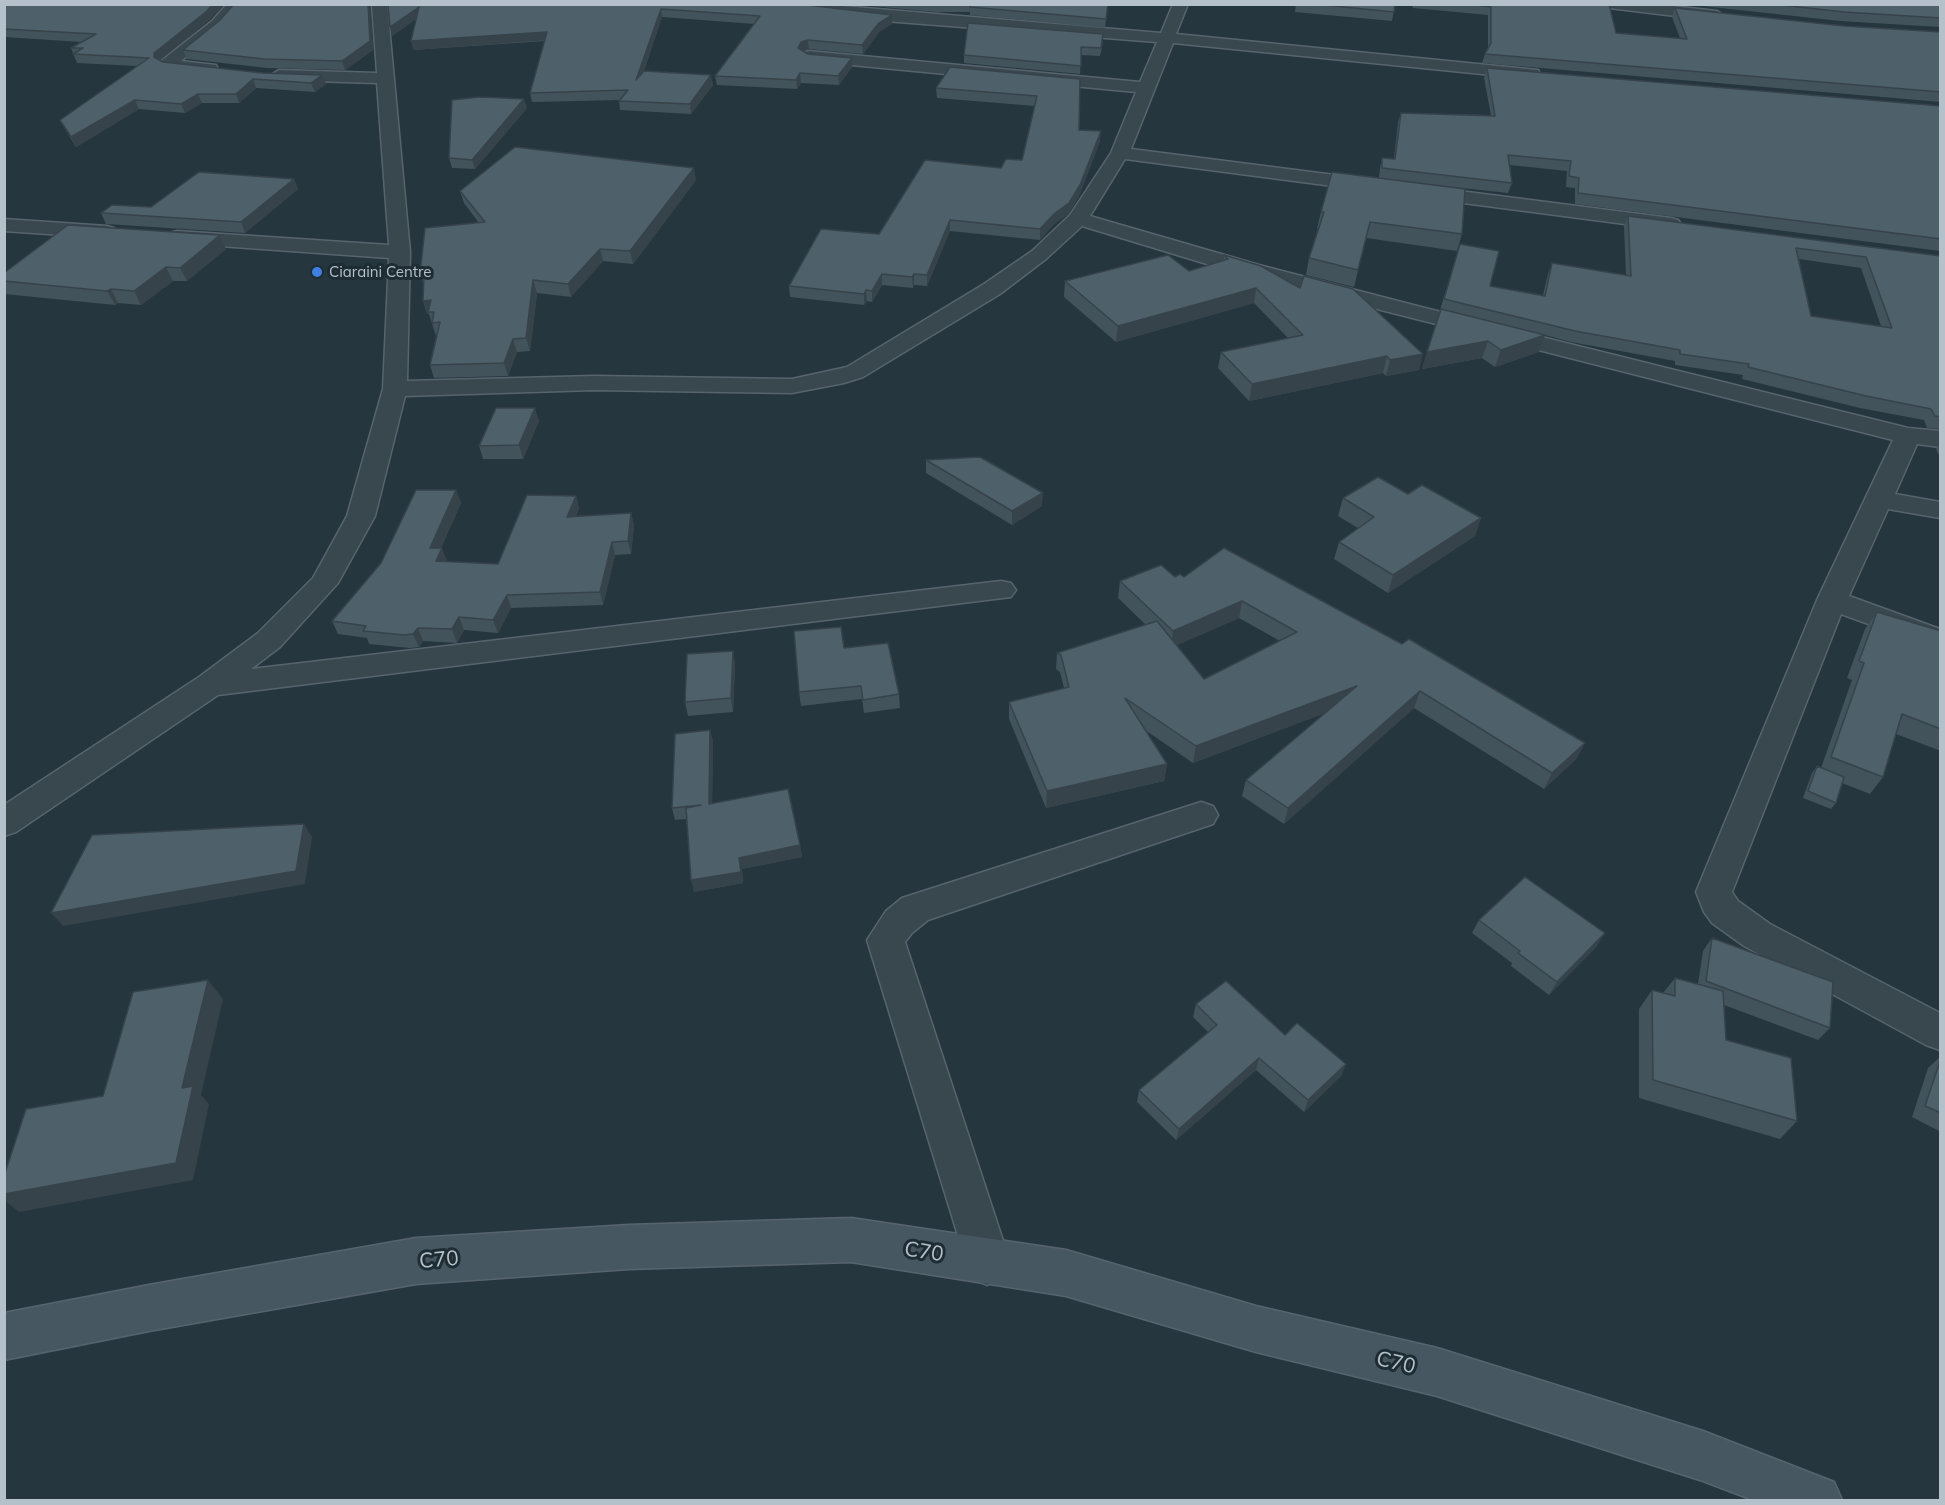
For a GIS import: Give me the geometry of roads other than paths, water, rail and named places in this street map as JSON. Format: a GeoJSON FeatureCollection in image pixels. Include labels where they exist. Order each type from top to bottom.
{"type":"FeatureCollection","features":[{"type":"Feature","properties":{"kind":"main road","name":"C70"},"geometry":{"type":"LineString","coordinates":[[4,1337],[149,1308],[416,1261],[629,1247],[851,1240],[1066,1273],[1256,1329],[1437,1372],[1703,1456],[1816,1500]]}},
{"type":"Feature","properties":{"kind":"street"},"geometry":{"type":"LineString","coordinates":[[222,70],[167,64],[217,24],[236,4]]}},
{"type":"Feature","properties":{"kind":"street"},"geometry":{"type":"LineString","coordinates":[[4,823],[210,685],[269,640],[324,583],[361,516],[395,389],[400,252],[379,4]]}},
{"type":"Feature","properties":{"kind":"street"},"geometry":{"type":"LineString","coordinates":[[778,4],[870,15],[1166,39],[1551,76]]}},
{"type":"Feature","properties":{"kind":"street"},"geometry":{"type":"LineString","coordinates":[[395,389],[594,383],[792,386],[855,372],[992,289],[1039,255],[1078,219],[1120,153],[1181,4]]}},
{"type":"Feature","properties":{"kind":"street"},"geometry":{"type":"LineString","coordinates":[[1609,4],[1736,18]]}},
{"type":"Feature","properties":{"kind":"street"},"geometry":{"type":"LineString","coordinates":[[809,56],[1146,88]]}},
{"type":"Feature","properties":{"kind":"street"},"geometry":{"type":"LineString","coordinates":[[267,75],[385,78]]}},
{"type":"Feature","properties":{"kind":"street"},"geometry":{"type":"LineString","coordinates":[[1120,153],[1686,226]]}},
{"type":"Feature","properties":{"kind":"street"},"geometry":{"type":"LineString","coordinates":[[1078,219],[1251,270],[1908,436],[1941,439]]}},
{"type":"Feature","properties":{"kind":"street"},"geometry":{"type":"LineString","coordinates":[[4,225],[132,234]]}},
{"type":"Feature","properties":{"kind":"street"},"geometry":{"type":"LineString","coordinates":[[156,235],[400,252]]}},
{"type":"Feature","properties":{"kind":"street"},"geometry":{"type":"LineString","coordinates":[[1908,436],[1832,600],[1714,892],[1717,902],[1725,912],[1757,935],[1941,1033]]}},
{"type":"Feature","properties":{"kind":"street"},"geometry":{"type":"LineString","coordinates":[[1879,499],[1941,510]]}},
{"type":"Feature","properties":{"kind":"street"},"geometry":{"type":"LineString","coordinates":[[210,685],[1001,590]]}},
{"type":"Feature","properties":{"kind":"street"},"geometry":{"type":"LineString","coordinates":[[1832,600],[1941,640]]}},
{"type":"Feature","properties":{"kind":"street"},"geometry":{"type":"LineString","coordinates":[[987,1262],[886,940],[899,922],[915,909],[1201,814]]}},
{"type":"Feature","properties":{"kind":"place","name":"Ciaraini Centre"},"geometry":{"type":"Point","coordinates":[317,272]}}]}
